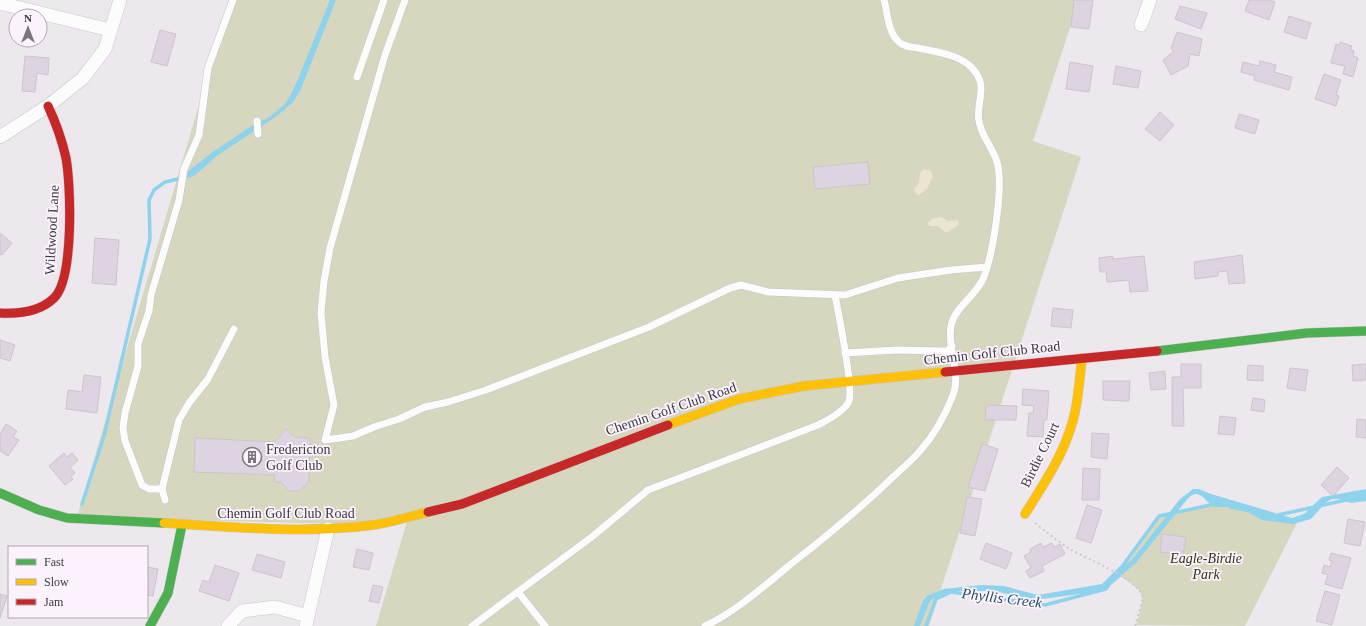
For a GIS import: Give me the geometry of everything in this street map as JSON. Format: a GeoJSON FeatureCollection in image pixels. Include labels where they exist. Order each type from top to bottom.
{"type":"FeatureCollection","features":[{"type":"Feature","properties":{"kind":"street"},"geometry":{"type":"LineString","coordinates":[[0,137],[48,106],[83,78],[105,49],[120,0]]}},
{"type":"Feature","properties":{"kind":"street"},"geometry":{"type":"LineString","coordinates":[[1141,25],[1150,0]]}},
{"type":"Feature","properties":{"kind":"street"},"geometry":{"type":"LineString","coordinates":[[0,3],[110,30]]}},
{"type":"Feature","properties":{"kind":"street","name":"Wildwood Lane"},"geometry":{"type":"LineString","coordinates":[[0,313],[25,312],[38,309],[51,302],[60,291],[65,277],[69,221],[69,175],[58,125],[48,106]]}},
{"type":"Feature","properties":{"kind":"street","name":"Chemin Golf Club Road"},"geometry":{"type":"LineString","coordinates":[[0,493],[39,510],[67,518],[182,526],[278,529],[328,529],[373,526],[462,504],[625,440],[739,399],[804,386],[955,372],[1307,333],[1366,331]]}},
{"type":"Feature","properties":{"kind":"street","name":"Birdie Court"},"geometry":{"type":"LineString","coordinates":[[1025,514],[1048,476],[1069,433],[1079,388],[1082,358]]}},
{"type":"Feature","properties":{"kind":"street"},"geometry":{"type":"LineString","coordinates":[[150,626],[168,593],[182,526]]}},
{"type":"Feature","properties":{"kind":"street"},"geometry":{"type":"LineString","coordinates":[[228,626],[242,611],[258,608],[275,608],[307,621],[328,529]]}},
{"type":"Feature","properties":{"kind":"lane"},"geometry":{"type":"LineString","coordinates":[[162,489],[149,489],[142,485],[125,440],[123,421],[137,372],[138,344],[149,311],[151,296],[176,207],[184,169],[199,135],[208,68],[233,0]]}},
{"type":"Feature","properties":{"kind":"lane"},"geometry":{"type":"LineString","coordinates":[[358,77],[384,0]]}},
{"type":"Feature","properties":{"kind":"lane"},"geometry":{"type":"LineString","coordinates":[[405,0],[385,55],[330,248],[324,281],[321,313],[325,357],[334,405],[325,440],[353,436],[374,427],[400,419],[425,407],[448,402],[486,390],[649,327],[730,288],[741,285],[768,292],[845,295],[898,278],[925,273],[987,267]]}},
{"type":"Feature","properties":{"kind":"lane"},"geometry":{"type":"LineString","coordinates":[[705,626],[736,608],[832,532],[877,493],[920,452],[941,424],[955,389],[951,327],[954,317],[976,291],[987,267],[995,222],[1000,179],[998,162],[979,123],[980,81],[977,74],[967,64],[951,55],[907,46],[898,41],[890,25],[884,0]]}},
{"type":"Feature","properties":{"kind":"lane"},"geometry":{"type":"LineString","coordinates":[[257,121],[258,134]]}},
{"type":"Feature","properties":{"kind":"lane"},"geometry":{"type":"LineString","coordinates":[[472,626],[593,536],[648,490],[827,420],[849,401],[845,353],[835,294]]}},
{"type":"Feature","properties":{"kind":"lane"},"geometry":{"type":"LineString","coordinates":[[164,500],[162,489],[179,420],[208,379],[234,329]]}},
{"type":"Feature","properties":{"kind":"lane"},"geometry":{"type":"LineString","coordinates":[[845,353],[897,350],[948,351],[952,346]]}},
{"type":"Feature","properties":{"kind":"lane"},"geometry":{"type":"LineString","coordinates":[[518,592],[545,626]]}},
{"type":"Feature","properties":{"kind":"path"},"geometry":{"type":"LineString","coordinates":[[1025,514],[1066,546],[1113,572],[1142,592],[1142,604],[1135,626]]}},
{"type":"Feature","properties":{"kind":"green space","name":"Fredericton Golf Club"},"geometry":{"type":"Polygon","coordinates":[[[230,0],[1079,0],[1033,141],[1081,157],[929,626],[376,626],[408,518],[373,525],[77,517],[230,0]]]}},
{"type":"Feature","properties":{"kind":"green space","name":"Eagle-Birdie Park"},"geometry":{"type":"Polygon","coordinates":[[[1212,504],[1298,521],[1245,626],[1136,625],[1142,599],[1141,594],[1134,585],[1117,574],[1159,516],[1212,504]]]}},
{"type":"Feature","properties":{"kind":"sand"},"geometry":{"type":"Polygon","coordinates":[[[924,169],[930,170],[933,176],[927,189],[919,195],[916,194],[914,190],[919,182],[920,173],[924,169]]]}},
{"type":"Feature","properties":{"kind":"sand"},"geometry":{"type":"Polygon","coordinates":[[[941,217],[948,221],[958,220],[959,225],[946,233],[938,226],[929,226],[928,223],[931,219],[941,217]]]}},
{"type":"Feature","properties":{"kind":"water"},"geometry":{"type":"Polygon","coordinates":[[[330,0],[336,0],[301,89],[293,102],[277,116],[218,155],[194,176],[188,178],[186,173],[214,151],[253,125],[268,118],[284,105],[298,79],[330,0]]]}},
{"type":"Feature","properties":{"kind":"water"},"geometry":{"type":"Polygon","coordinates":[[[1193,489],[1199,489],[1211,494],[1292,518],[1304,514],[1322,497],[1366,489],[1366,501],[1351,503],[1338,499],[1332,499],[1325,503],[1311,519],[1293,524],[1262,520],[1238,507],[1215,507],[1201,496],[1194,494],[1185,502],[1136,563],[1112,585],[1102,591],[1035,600],[994,591],[957,591],[943,594],[932,599],[920,626],[914,626],[923,601],[927,596],[944,589],[982,585],[1004,586],[1038,595],[1102,584],[1119,567],[1131,561],[1180,499],[1193,489]]]}},
{"type":"Feature","properties":{"kind":"building"},"geometry":{"type":"Polygon","coordinates":[[[1074,0],[1093,0],[1089,29],[1071,27],[1074,0]]]}},
{"type":"Feature","properties":{"kind":"building"},"geometry":{"type":"Polygon","coordinates":[[[1249,0],[1270,0],[1275,2],[1269,20],[1245,11],[1249,0]]]}},
{"type":"Feature","properties":{"kind":"building"},"geometry":{"type":"Polygon","coordinates":[[[1180,6],[1207,13],[1201,29],[1175,19],[1180,6]]]}},
{"type":"Feature","properties":{"kind":"building"},"geometry":{"type":"Polygon","coordinates":[[[1289,16],[1311,23],[1306,39],[1284,32],[1289,16]]]}},
{"type":"Feature","properties":{"kind":"building"},"geometry":{"type":"Polygon","coordinates":[[[160,30],[176,34],[167,66],[151,62],[160,30]]]}},
{"type":"Feature","properties":{"kind":"building"},"geometry":{"type":"Polygon","coordinates":[[[1177,32],[1202,39],[1199,56],[1190,54],[1188,66],[1171,75],[1163,60],[1173,52],[1171,48],[1177,32]]]}},
{"type":"Feature","properties":{"kind":"building"},"geometry":{"type":"Polygon","coordinates":[[[1340,42],[1352,46],[1351,50],[1354,51],[1353,56],[1358,58],[1353,77],[1343,74],[1345,66],[1331,63],[1336,44],[1340,45],[1340,42]]]}},
{"type":"Feature","properties":{"kind":"building"},"geometry":{"type":"Polygon","coordinates":[[[25,56],[49,58],[48,75],[37,73],[35,92],[22,91],[25,56]]]}},
{"type":"Feature","properties":{"kind":"building"},"geometry":{"type":"Polygon","coordinates":[[[1260,61],[1276,65],[1274,72],[1292,77],[1289,90],[1254,80],[1255,76],[1241,72],[1243,62],[1259,66],[1260,61]]]}},
{"type":"Feature","properties":{"kind":"building"},"geometry":{"type":"Polygon","coordinates":[[[1070,62],[1093,66],[1089,92],[1066,89],[1070,62]]]}},
{"type":"Feature","properties":{"kind":"building"},"geometry":{"type":"Polygon","coordinates":[[[1116,66],[1141,71],[1138,88],[1113,84],[1116,66]]]}},
{"type":"Feature","properties":{"kind":"building"},"geometry":{"type":"Polygon","coordinates":[[[1324,74],[1341,80],[1336,95],[1339,96],[1336,106],[1315,99],[1324,74]]]}},
{"type":"Feature","properties":{"kind":"building"},"geometry":{"type":"Polygon","coordinates":[[[1160,112],[1174,125],[1160,141],[1145,129],[1160,112]]]}},
{"type":"Feature","properties":{"kind":"building"},"geometry":{"type":"Polygon","coordinates":[[[1239,114],[1259,120],[1255,134],[1235,128],[1239,114]]]}},
{"type":"Feature","properties":{"kind":"building"},"geometry":{"type":"Polygon","coordinates":[[[868,162],[870,184],[815,189],[813,167],[868,162]]]}},
{"type":"Feature","properties":{"kind":"building"},"geometry":{"type":"Polygon","coordinates":[[[0,233],[12,243],[2,255],[0,254],[0,233]]]}},
{"type":"Feature","properties":{"kind":"building"},"geometry":{"type":"Polygon","coordinates":[[[95,238],[119,240],[116,285],[92,283],[95,238]]]}},
{"type":"Feature","properties":{"kind":"building"},"geometry":{"type":"Polygon","coordinates":[[[1242,255],[1245,283],[1229,284],[1227,271],[1218,272],[1218,276],[1195,279],[1194,262],[1242,255]]]}},
{"type":"Feature","properties":{"kind":"building"},"geometry":{"type":"Polygon","coordinates":[[[1113,256],[1113,259],[1144,256],[1148,291],[1130,292],[1129,280],[1107,282],[1106,272],[1100,272],[1099,258],[1113,256]]]}},
{"type":"Feature","properties":{"kind":"building"},"geometry":{"type":"Polygon","coordinates":[[[1053,308],[1073,310],[1071,328],[1051,326],[1053,308]]]}},
{"type":"Feature","properties":{"kind":"building"},"geometry":{"type":"Polygon","coordinates":[[[0,340],[15,345],[10,361],[0,358],[0,340]]]}},
{"type":"Feature","properties":{"kind":"building"},"geometry":{"type":"Polygon","coordinates":[[[1181,364],[1201,364],[1201,388],[1183,388],[1184,426],[1172,426],[1172,377],[1181,377],[1181,364]]]}},
{"type":"Feature","properties":{"kind":"building"},"geometry":{"type":"Polygon","coordinates":[[[1366,364],[1366,380],[1353,381],[1352,365],[1366,364]]]}},
{"type":"Feature","properties":{"kind":"building"},"geometry":{"type":"Polygon","coordinates":[[[1248,365],[1263,366],[1263,381],[1247,380],[1248,365]]]}},
{"type":"Feature","properties":{"kind":"building"},"geometry":{"type":"Polygon","coordinates":[[[1290,368],[1308,370],[1305,391],[1287,388],[1290,368]]]}},
{"type":"Feature","properties":{"kind":"building"},"geometry":{"type":"Polygon","coordinates":[[[1165,371],[1166,389],[1151,390],[1149,373],[1165,371]]]}},
{"type":"Feature","properties":{"kind":"building"},"geometry":{"type":"Polygon","coordinates":[[[84,375],[101,377],[97,413],[66,409],[68,390],[82,392],[84,375]]]}},
{"type":"Feature","properties":{"kind":"building"},"geometry":{"type":"Polygon","coordinates":[[[1103,381],[1130,381],[1129,401],[1103,400],[1103,381]]]}},
{"type":"Feature","properties":{"kind":"building"},"geometry":{"type":"Polygon","coordinates":[[[1023,389],[1049,391],[1047,420],[1044,420],[1043,437],[1027,436],[1029,413],[1033,413],[1034,406],[1022,405],[1023,389]]]}},
{"type":"Feature","properties":{"kind":"building"},"geometry":{"type":"Polygon","coordinates":[[[1253,398],[1265,400],[1264,412],[1251,410],[1253,398]]]}},
{"type":"Feature","properties":{"kind":"building"},"geometry":{"type":"Polygon","coordinates":[[[986,405],[1017,406],[1016,420],[985,420],[986,405]]]}},
{"type":"Feature","properties":{"kind":"building"},"geometry":{"type":"Polygon","coordinates":[[[1220,416],[1236,418],[1234,435],[1218,434],[1220,416]]]}},
{"type":"Feature","properties":{"kind":"building"},"geometry":{"type":"Polygon","coordinates":[[[1357,419],[1366,420],[1366,438],[1356,437],[1357,419]]]}},
{"type":"Feature","properties":{"kind":"building"},"geometry":{"type":"Polygon","coordinates":[[[6,424],[17,431],[13,437],[19,440],[8,456],[0,451],[0,434],[6,424]]]}},
{"type":"Feature","properties":{"kind":"building","name":"Fredericton Golf Club"},"geometry":{"type":"Polygon","coordinates":[[[286,429],[294,437],[310,438],[309,482],[299,491],[289,491],[281,482],[274,482],[275,475],[194,472],[195,438],[275,442],[286,429]]]}},
{"type":"Feature","properties":{"kind":"building"},"geometry":{"type":"Polygon","coordinates":[[[1092,433],[1109,434],[1107,459],[1091,457],[1092,433]]]}},
{"type":"Feature","properties":{"kind":"building"},"geometry":{"type":"Polygon","coordinates":[[[982,444],[998,449],[985,491],[968,487],[982,444]]]}},
{"type":"Feature","properties":{"kind":"building"},"geometry":{"type":"Polygon","coordinates":[[[64,453],[67,457],[72,453],[78,460],[70,467],[75,473],[71,477],[73,479],[65,485],[49,466],[64,453]]]}},
{"type":"Feature","properties":{"kind":"building"},"geometry":{"type":"Polygon","coordinates":[[[1337,467],[1349,478],[1333,496],[1321,485],[1337,467]]]}},
{"type":"Feature","properties":{"kind":"building"},"geometry":{"type":"Polygon","coordinates":[[[1083,468],[1100,469],[1099,500],[1082,500],[1083,468]]]}},
{"type":"Feature","properties":{"kind":"building"},"geometry":{"type":"Polygon","coordinates":[[[967,497],[982,499],[975,536],[960,533],[967,497]]]}},
{"type":"Feature","properties":{"kind":"building"},"geometry":{"type":"Polygon","coordinates":[[[1087,505],[1102,510],[1091,543],[1076,538],[1087,505]]]}},
{"type":"Feature","properties":{"kind":"building"},"geometry":{"type":"Polygon","coordinates":[[[1348,519],[1365,522],[1360,546],[1344,543],[1348,519]]]}},
{"type":"Feature","properties":{"kind":"building"},"geometry":{"type":"Polygon","coordinates":[[[1162,534],[1186,537],[1183,555],[1160,552],[1162,534]]]}},
{"type":"Feature","properties":{"kind":"building"},"geometry":{"type":"Polygon","coordinates":[[[986,543],[1012,553],[1006,569],[980,559],[986,543]]]}},
{"type":"Feature","properties":{"kind":"building"},"geometry":{"type":"Polygon","coordinates":[[[1041,543],[1043,547],[1052,543],[1054,547],[1060,544],[1065,554],[1042,566],[1044,571],[1030,578],[1026,571],[1031,568],[1024,556],[1031,552],[1030,549],[1041,543]]]}},
{"type":"Feature","properties":{"kind":"building"},"geometry":{"type":"Polygon","coordinates":[[[357,549],[373,553],[369,570],[353,567],[357,549]]]}},
{"type":"Feature","properties":{"kind":"building"},"geometry":{"type":"Polygon","coordinates":[[[1331,553],[1351,558],[1342,589],[1325,584],[1328,575],[1322,573],[1324,565],[1330,567],[1332,561],[1329,560],[1331,553]]]}},
{"type":"Feature","properties":{"kind":"building"},"geometry":{"type":"Polygon","coordinates":[[[257,554],[285,562],[281,578],[252,570],[257,554]]]}},
{"type":"Feature","properties":{"kind":"building"},"geometry":{"type":"Polygon","coordinates":[[[215,565],[239,573],[229,601],[199,591],[203,580],[209,582],[215,565]]]}},
{"type":"Feature","properties":{"kind":"building"},"geometry":{"type":"Polygon","coordinates":[[[148,567],[158,569],[153,596],[148,595],[148,567]]]}},
{"type":"Feature","properties":{"kind":"building"},"geometry":{"type":"Polygon","coordinates":[[[373,585],[383,587],[379,603],[369,601],[373,585]]]}},
{"type":"Feature","properties":{"kind":"building"},"geometry":{"type":"Polygon","coordinates":[[[1325,591],[1340,595],[1332,625],[1316,621],[1325,591]]]}},
{"type":"Feature","properties":{"kind":"building"},"geometry":{"type":"Polygon","coordinates":[[[0,594],[7,596],[0,618],[0,594]]]}},
{"type":"Feature","properties":{"kind":"waterway"},"geometry":{"type":"LineString","coordinates":[[82,504],[104,436],[150,239],[149,200],[154,190],[165,182],[178,179]]}},
{"type":"Feature","properties":{"kind":"waterway","name":"Phyllis Creek"},"geometry":{"type":"LineString","coordinates":[[1278,515],[1346,500]]}},
{"type":"Feature","properties":{"kind":"waterway","name":"Phyllis Creek"},"geometry":{"type":"LineString","coordinates":[[1121,568],[1159,516],[1215,504]]}},
{"type":"Feature","properties":{"kind":"waterway","name":"Phyllis Creek"},"geometry":{"type":"LineString","coordinates":[[1231,507],[1246,510]]}},
{"type":"Feature","properties":{"kind":"waterway","name":"Phyllis Creek"},"geometry":{"type":"LineString","coordinates":[[926,626],[936,599],[951,592],[1045,605],[1106,589],[1109,585]]}},
{"type":"Feature","properties":{"kind":"traffic: fast"},"geometry":{"type":"LineString","coordinates":[[1157,351],[1307,333],[1366,331]]}},
{"type":"Feature","properties":{"kind":"traffic: fast"},"geometry":{"type":"LineString","coordinates":[[0,493],[39,510],[67,518],[164,523]]}},
{"type":"Feature","properties":{"kind":"traffic: fast"},"geometry":{"type":"LineString","coordinates":[[150,626],[168,593],[182,525]]}},
{"type":"Feature","properties":{"kind":"traffic: slow"},"geometry":{"type":"LineString","coordinates":[[1025,514],[1055,465],[1065,444],[1072,424],[1076,405],[1082,358]]}},
{"type":"Feature","properties":{"kind":"traffic: slow"},"geometry":{"type":"LineString","coordinates":[[668,425],[739,399],[804,386],[945,372]]}},
{"type":"Feature","properties":{"kind":"traffic: slow"},"geometry":{"type":"LineString","coordinates":[[164,523],[268,529],[346,528],[379,524],[428,512]]}},
{"type":"Feature","properties":{"kind":"traffic: jam"},"geometry":{"type":"LineString","coordinates":[[0,313],[29,311],[48,303],[54,298],[60,288],[65,272],[68,253],[70,210],[68,171],[61,138],[48,106]]}},
{"type":"Feature","properties":{"kind":"traffic: jam"},"geometry":{"type":"LineString","coordinates":[[945,372],[1157,351]]}},
{"type":"Feature","properties":{"kind":"traffic: jam"},"geometry":{"type":"LineString","coordinates":[[428,512],[462,504],[668,425]]}},
{"type":"Feature","properties":{"kind":"place","name":"Fredericton Golf Club"},"geometry":{"type":"Point","coordinates":[252,457]}}]}
